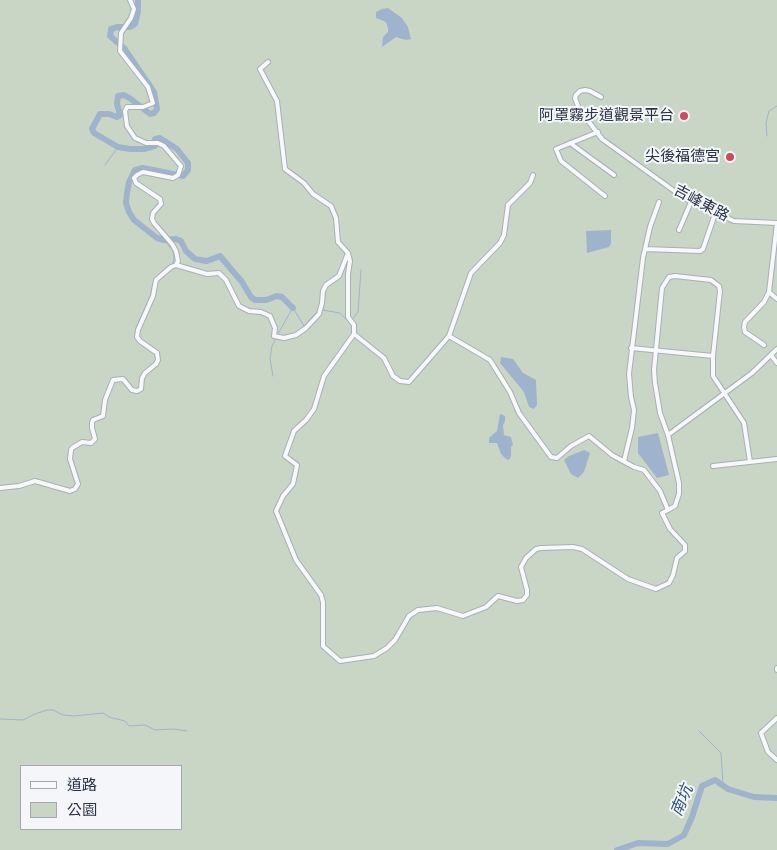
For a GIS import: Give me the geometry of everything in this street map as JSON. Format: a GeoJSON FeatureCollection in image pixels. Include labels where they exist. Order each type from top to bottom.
{"type":"FeatureCollection","features":[{"type":"Feature","properties":{"kind":"street"},"geometry":{"type":"LineString","coordinates":[[130,0],[134,9],[132,18],[123,30],[120,51],[148,87],[153,103],[142,108],[127,107],[125,111],[127,126],[135,138],[146,143],[158,143],[164,146],[181,166],[178,175],[173,178],[143,172],[134,178],[136,183],[160,199],[161,204],[153,213],[152,219],[176,251],[178,261],[176,265]]}},
{"type":"Feature","properties":{"kind":"street"},"geometry":{"type":"LineString","coordinates":[[268,62],[260,69],[277,101],[285,169],[304,183],[313,194],[331,206],[336,218],[338,242],[348,253],[350,261],[348,274],[350,320],[354,325],[354,334],[324,376],[314,409],[294,431],[285,456],[297,464],[293,484],[283,496],[276,511],[296,560],[321,595],[323,602],[323,646],[340,661],[374,656],[387,648],[395,640],[409,616],[418,610],[437,608],[463,616],[486,607],[498,596],[517,601],[523,600],[527,595],[527,590],[521,566],[526,558],[536,549],[573,547],[582,549],[628,578],[656,589],[669,583],[677,558],[685,550],[685,545],[670,529],[662,513],[675,506],[679,494],[679,483],[668,435],[657,401],[654,370],[662,288],[669,277],[711,280],[719,286],[720,299],[713,356],[714,376],[744,423],[750,462]]}},
{"type":"Feature","properties":{"kind":"street","name":"吉峰東路"},"geometry":{"type":"LineString","coordinates":[[601,97],[590,90],[585,90],[576,95],[575,98],[578,109],[602,138],[691,202],[734,221],[777,223]]}},
{"type":"Feature","properties":{"kind":"street"},"geometry":{"type":"LineString","coordinates":[[598,132],[556,149],[561,162],[606,196]]}},
{"type":"Feature","properties":{"kind":"street"},"geometry":{"type":"LineString","coordinates":[[570,143],[614,175]]}},
{"type":"Feature","properties":{"kind":"street"},"geometry":{"type":"LineString","coordinates":[[354,334],[384,358],[392,376],[400,381],[409,382],[449,336],[471,273],[500,243],[504,235],[508,205],[530,183],[534,175]]}},
{"type":"Feature","properties":{"kind":"street"},"geometry":{"type":"LineString","coordinates":[[624,461],[634,410],[629,374],[643,258],[650,227],[659,202]]}},
{"type":"Feature","properties":{"kind":"street"},"geometry":{"type":"LineString","coordinates":[[679,230],[691,202]]}},
{"type":"Feature","properties":{"kind":"street"},"geometry":{"type":"LineString","coordinates":[[646,249],[700,251],[703,249],[715,214]]}},
{"type":"Feature","properties":{"kind":"street"},"geometry":{"type":"LineString","coordinates":[[764,345],[745,332],[744,327],[745,322],[764,302],[769,292],[775,260],[777,223]]}},
{"type":"Feature","properties":{"kind":"street"},"geometry":{"type":"LineString","coordinates":[[0,488],[19,486],[35,481],[70,491],[77,486],[70,459],[71,450],[82,442],[91,443],[96,439],[92,423],[93,420],[103,415],[105,400],[113,380],[123,379],[132,390],[137,391],[141,388],[142,378],[145,373],[158,360],[157,353],[137,337],[156,280],[170,267],[176,265],[195,272],[219,273],[226,280],[239,306],[249,311],[261,312],[270,316],[275,328],[274,336],[279,338],[296,335],[306,328],[320,312],[323,291],[326,285],[339,276],[348,253]]}},
{"type":"Feature","properties":{"kind":"street"},"geometry":{"type":"LineString","coordinates":[[769,292],[777,299]]}},
{"type":"Feature","properties":{"kind":"street"},"geometry":{"type":"LineString","coordinates":[[449,336],[490,360],[510,392],[519,414],[551,457],[557,458],[571,446],[590,436],[612,455],[634,468],[644,470],[660,491],[668,510]]}},
{"type":"Feature","properties":{"kind":"street"},"geometry":{"type":"LineString","coordinates":[[632,348],[713,356]]}},
{"type":"Feature","properties":{"kind":"street"},"geometry":{"type":"LineString","coordinates":[[668,435],[752,373],[777,349]]}},
{"type":"Feature","properties":{"kind":"street"},"geometry":{"type":"LineString","coordinates":[[771,355],[777,363]]}},
{"type":"Feature","properties":{"kind":"street"},"geometry":{"type":"LineString","coordinates":[[712,466],[777,459]]}},
{"type":"Feature","properties":{"kind":"street"},"geometry":{"type":"LineString","coordinates":[[777,718],[761,733],[768,752],[777,760]]}},
{"type":"Feature","properties":{"kind":"green space"},"geometry":{"type":"Polygon","coordinates":[[[0,0],[777,0],[777,850],[0,850],[0,0]]]}},
{"type":"Feature","properties":{"kind":"water"},"geometry":{"type":"Polygon","coordinates":[[[388,8],[402,18],[408,27],[411,39],[406,40],[396,37],[382,47],[383,37],[388,32],[388,28],[386,22],[376,18],[376,12],[388,8]]]}},
{"type":"Feature","properties":{"kind":"water"},"geometry":{"type":"Polygon","coordinates":[[[611,230],[611,244],[609,247],[587,253],[586,231],[611,230]]]}},
{"type":"Feature","properties":{"kind":"water"},"geometry":{"type":"Polygon","coordinates":[[[501,357],[513,359],[523,373],[536,380],[537,405],[534,409],[529,407],[524,392],[500,363],[501,357]]]}},
{"type":"Feature","properties":{"kind":"water"},"geometry":{"type":"Polygon","coordinates":[[[500,414],[505,416],[503,425],[504,435],[511,437],[513,445],[509,460],[501,454],[497,443],[489,443],[489,438],[497,431],[500,414]]]}},
{"type":"Feature","properties":{"kind":"water"},"geometry":{"type":"Polygon","coordinates":[[[658,433],[669,475],[657,478],[638,453],[638,437],[658,433]]]}},
{"type":"Feature","properties":{"kind":"water"},"geometry":{"type":"Polygon","coordinates":[[[584,450],[590,453],[584,472],[578,478],[571,474],[564,460],[584,450]]]}},
{"type":"Feature","properties":{"kind":"waterway"},"geometry":{"type":"LineString","coordinates":[[138,0],[135,24],[130,27],[111,29],[110,36],[124,48],[154,92],[157,109],[154,113],[150,114],[124,95],[118,96],[117,104],[120,115],[117,117],[109,114],[100,114],[92,129],[94,133],[118,147],[130,149],[144,149],[155,146],[155,139],[160,138],[177,149],[188,163],[188,170],[183,176],[143,168],[135,170],[129,182],[127,193],[126,203],[129,212],[134,220],[157,238],[181,241],[186,251],[195,259],[207,261],[220,256],[255,300],[266,300],[277,296],[282,297],[293,308]]}},
{"type":"Feature","properties":{"kind":"waterway"},"geometry":{"type":"LineString","coordinates":[[767,136],[766,123],[769,111],[777,106]]}},
{"type":"Feature","properties":{"kind":"waterway"},"geometry":{"type":"LineString","coordinates":[[105,165],[118,147]]}},
{"type":"Feature","properties":{"kind":"waterway"},"geometry":{"type":"LineString","coordinates":[[161,274],[167,267],[173,264],[174,258],[173,251],[164,240]]}},
{"type":"Feature","properties":{"kind":"waterway"},"geometry":{"type":"LineString","coordinates":[[352,320],[358,312],[361,270]]}},
{"type":"Feature","properties":{"kind":"waterway"},"geometry":{"type":"LineString","coordinates":[[136,328],[150,297],[154,280]]}},
{"type":"Feature","properties":{"kind":"waterway"},"geometry":{"type":"LineString","coordinates":[[293,308],[304,326],[318,311]]}},
{"type":"Feature","properties":{"kind":"waterway"},"geometry":{"type":"LineString","coordinates":[[278,334],[292,309]]}},
{"type":"Feature","properties":{"kind":"waterway"},"geometry":{"type":"LineString","coordinates":[[322,310],[340,313],[348,321]]}},
{"type":"Feature","properties":{"kind":"waterway"},"geometry":{"type":"LineString","coordinates":[[273,376],[270,359],[272,346],[276,338]]}},
{"type":"Feature","properties":{"kind":"waterway"},"geometry":{"type":"LineString","coordinates":[[0,719],[23,720],[47,710],[74,716],[103,713],[109,717],[125,721],[129,726],[145,725],[155,730],[174,729],[187,731]]}},
{"type":"Feature","properties":{"kind":"waterway"},"geometry":{"type":"LineString","coordinates":[[699,731],[721,753],[723,785]]}},
{"type":"Feature","properties":{"kind":"waterway","name":"南坑"},"geometry":{"type":"LineString","coordinates":[[617,850],[638,843],[668,844],[684,835],[702,786],[715,780],[728,789],[754,797],[777,798]]}},
{"type":"Feature","properties":{"kind":"place","name":"阿罩霧步道觀景平台"},"geometry":{"type":"Point","coordinates":[684,116]}},
{"type":"Feature","properties":{"kind":"place","name":"尖後福德宮"},"geometry":{"type":"Point","coordinates":[730,157]}}]}
